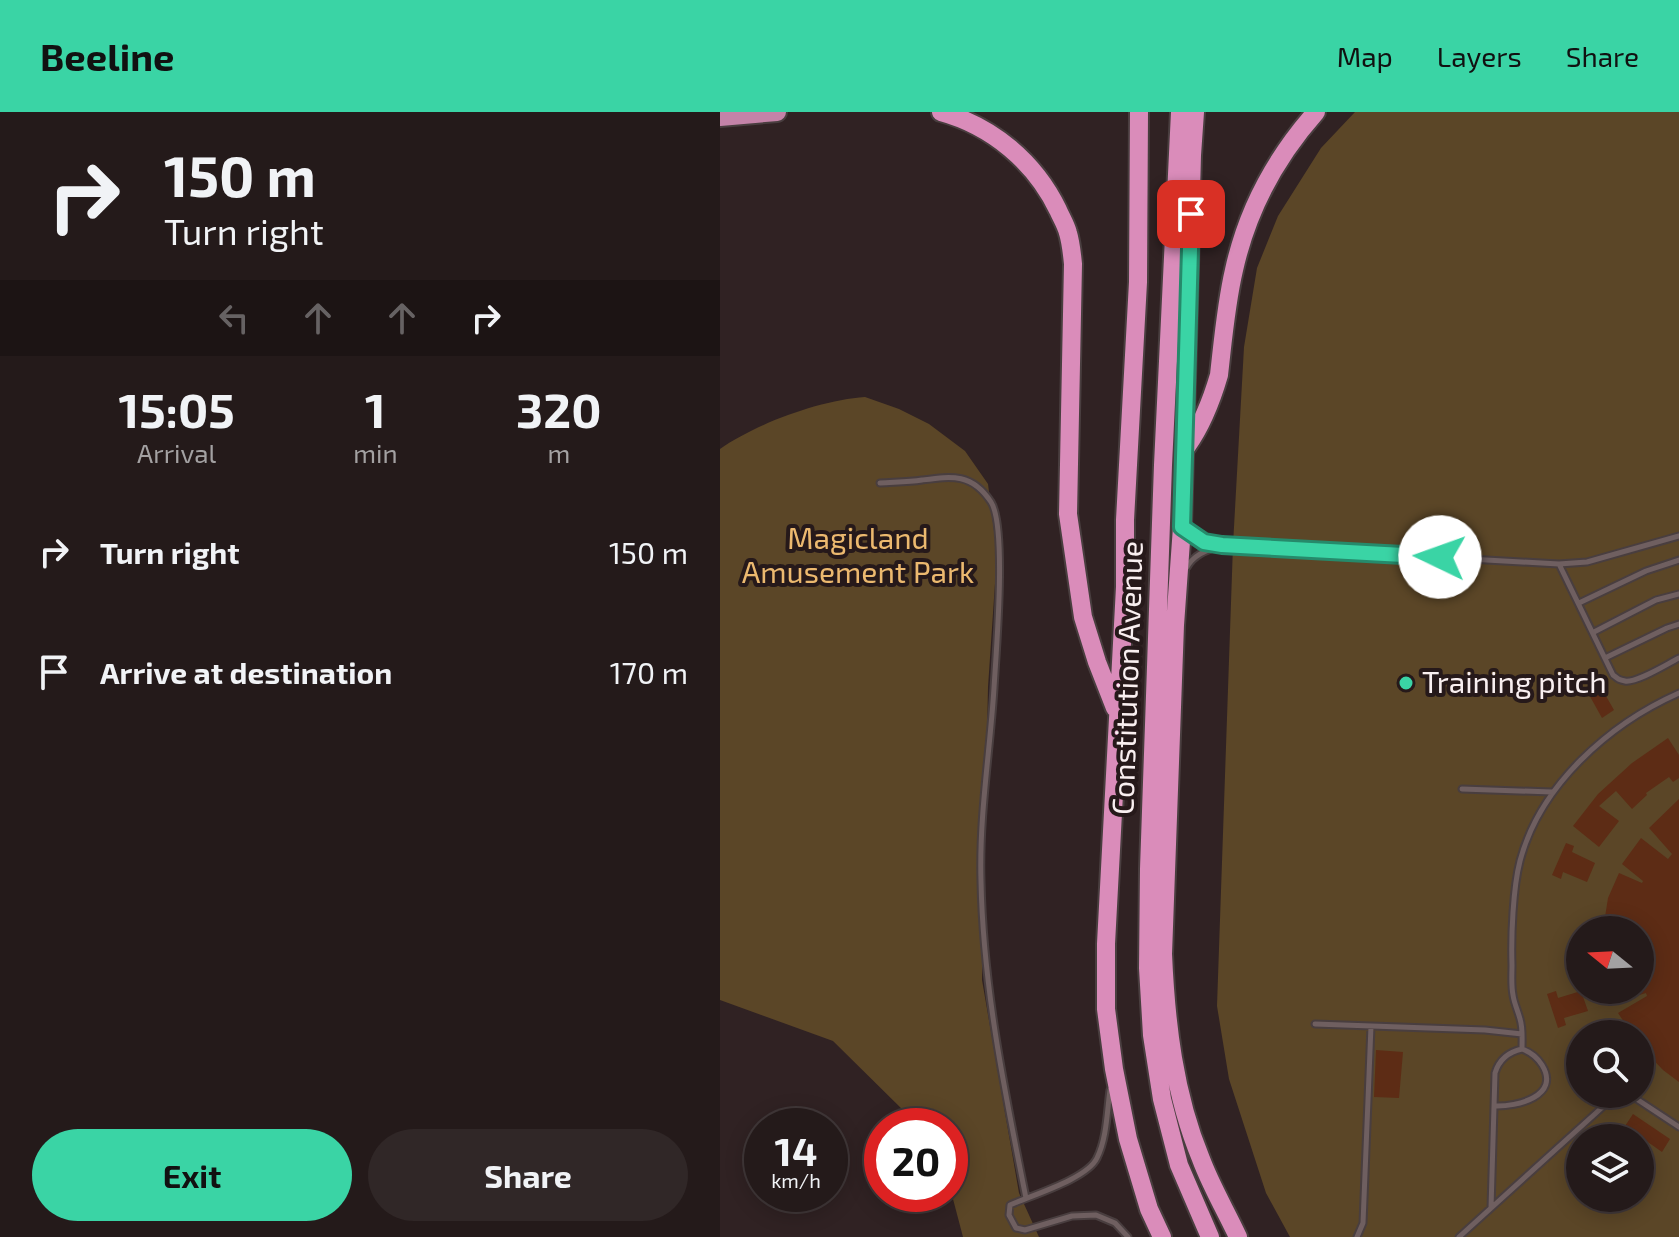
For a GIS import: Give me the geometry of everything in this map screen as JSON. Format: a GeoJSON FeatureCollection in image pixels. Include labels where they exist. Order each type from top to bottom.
{"type":"FeatureCollection","features":[{"type":"Feature","properties":{"kind":"highway"},"geometry":{"type":"LineString","coordinates":[[720,117],[777,112]]}},
{"type":"Feature","properties":{"kind":"highway"},"geometry":{"type":"LineString","coordinates":[[941,112],[964,118],[990,132],[1014,151],[1039,178],[1068,233],[1073,264],[1068,514],[1083,617],[1118,717]]}},
{"type":"Feature","properties":{"kind":"highway","name":"Constitution Avenue"},"geometry":{"type":"LineString","coordinates":[[1139,112],[1138,282],[1106,944],[1106,1009],[1128,1139],[1149,1209],[1162,1237]]}},
{"type":"Feature","properties":{"kind":"highway"},"geometry":{"type":"LineString","coordinates":[[1195,112],[1185,457],[1163,954],[1165,1001],[1178,1089],[1221,1237]]}},
{"type":"Feature","properties":{"kind":"highway"},"geometry":{"type":"LineString","coordinates":[[1185,457],[1219,375],[1230,289],[1250,220],[1286,148],[1316,112]]}},
{"type":"Feature","properties":{"kind":"highway"},"geometry":{"type":"LineString","coordinates":[[1180,120],[1192,155]]}},
{"type":"Feature","properties":{"kind":"highway","name":"Constitution Avenue"},"geometry":{"type":"LineString","coordinates":[[1180,120],[1163,465],[1148,968],[1152,1035],[1162,1099],[1179,1165],[1210,1237]]}},
{"type":"Feature","properties":{"kind":"highway"},"geometry":{"type":"LineString","coordinates":[[1200,1159],[1238,1237]]}},
{"type":"Feature","properties":{"kind":"lane"},"geometry":{"type":"LineString","coordinates":[[880,483],[949,476],[962,478],[984,492],[994,505],[1000,550],[991,727],[982,821],[981,881],[994,1025],[1026,1198]]}},
{"type":"Feature","properties":{"kind":"lane"},"geometry":{"type":"LineString","coordinates":[[1182,522],[1204,542],[1222,545],[1559,564],[1613,556],[1679,536]]}},
{"type":"Feature","properties":{"kind":"lane"},"geometry":{"type":"LineString","coordinates":[[1178,581],[1191,559],[1222,545]]}},
{"type":"Feature","properties":{"kind":"lane"},"geometry":{"type":"LineString","coordinates":[[1579,603],[1646,571],[1679,560]]}},
{"type":"Feature","properties":{"kind":"lane"},"geometry":{"type":"LineString","coordinates":[[1559,564],[1613,675],[1623,681],[1632,681],[1679,658]]}},
{"type":"Feature","properties":{"kind":"lane"},"geometry":{"type":"LineString","coordinates":[[1594,632],[1656,600],[1679,594]]}},
{"type":"Feature","properties":{"kind":"lane"},"geometry":{"type":"LineString","coordinates":[[1605,658],[1679,624]]}},
{"type":"Feature","properties":{"kind":"lane"},"geometry":{"type":"LineString","coordinates":[[1522,1049],[1521,1022],[1513,997],[1511,963],[1516,886],[1526,842],[1553,793],[1592,750],[1639,714],[1679,693]]}},
{"type":"Feature","properties":{"kind":"lane"},"geometry":{"type":"LineString","coordinates":[[1462,789],[1553,793]]}},
{"type":"Feature","properties":{"kind":"lane"},"geometry":{"type":"LineString","coordinates":[[1315,1024],[1522,1034]]}},
{"type":"Feature","properties":{"kind":"lane"},"geometry":{"type":"LineString","coordinates":[[1357,1237],[1363,1223],[1371,1026]]}},
{"type":"Feature","properties":{"kind":"lane"},"geometry":{"type":"LineString","coordinates":[[1491,1208],[1494,1106],[1495,1073],[1498,1064],[1514,1051],[1522,1049],[1530,1052],[1547,1076],[1539,1095],[1518,1106],[1494,1106]]}},
{"type":"Feature","properties":{"kind":"lane"},"geometry":{"type":"LineString","coordinates":[[1114,1069],[1097,1160],[1075,1178],[1010,1205],[1009,1215],[1016,1228],[1026,1234],[1072,1216],[1096,1215],[1115,1223],[1128,1237]]}},
{"type":"Feature","properties":{"kind":"lane"},"geometry":{"type":"LineString","coordinates":[[1459,1237],[1602,1108]]}},
{"type":"Feature","properties":{"kind":"lane"},"geometry":{"type":"LineString","coordinates":[[1650,1108],[1679,1127]]}},
{"type":"Feature","properties":{"kind":"green space"},"geometry":{"type":"Polygon","coordinates":[[[1355,112],[1679,112],[1679,1237],[1290,1237],[1266,1193],[1229,1079],[1217,1006],[1233,545],[1244,347],[1257,268],[1278,216],[1321,148],[1355,112]]]}},
{"type":"Feature","properties":{"kind":"green space","name":"Magicland Amusement Park"},"geometry":{"type":"Polygon","coordinates":[[[865,397],[929,424],[965,451],[988,484],[997,554],[988,687],[982,980],[1019,1193],[1039,1237],[963,1237],[956,1212],[968,1212],[968,1108],[901,1108],[833,1041],[720,1000],[720,449],[752,430],[790,414],[865,397]]]}},
{"type":"Feature","properties":{"kind":"building"},"geometry":{"type":"Polygon","coordinates":[[[1599,684],[1614,710],[1602,718],[1587,691],[1599,684]]]}},
{"type":"Feature","properties":{"kind":"building"},"geometry":{"type":"Polygon","coordinates":[[[1668,738],[1679,755],[1679,778],[1673,782],[1669,777],[1646,793],[1632,809],[1616,791],[1599,806],[1619,821],[1599,847],[1573,826],[1598,794],[1632,763],[1668,738]]]}},
{"type":"Feature","properties":{"kind":"building"},"geometry":{"type":"Polygon","coordinates":[[[1679,799],[1679,1082],[1654,1061],[1654,1020],[1623,1020],[1618,1013],[1633,1004],[1654,1004],[1654,916],[1605,916],[1608,898],[1619,873],[1643,881],[1622,864],[1641,838],[1668,859],[1672,854],[1649,828],[1679,799]]]}},
{"type":"Feature","properties":{"kind":"building"},"geometry":{"type":"Polygon","coordinates":[[[1566,843],[1574,846],[1572,852],[1595,863],[1587,882],[1563,872],[1561,879],[1552,875],[1566,843]]]}},
{"type":"Feature","properties":{"kind":"building"},"geometry":{"type":"Polygon","coordinates":[[[1556,991],[1558,998],[1566,996],[1566,1004],[1586,1004],[1588,1011],[1564,1018],[1566,1025],[1558,1028],[1547,994],[1556,991]]]}},
{"type":"Feature","properties":{"kind":"building"},"geometry":{"type":"Polygon","coordinates":[[[1376,1050],[1403,1052],[1399,1098],[1374,1097],[1376,1050]]]}},
{"type":"Feature","properties":{"kind":"building"},"geometry":{"type":"Polygon","coordinates":[[[1633,1114],[1648,1124],[1626,1124],[1633,1114]]]}},
{"type":"Feature","properties":{"kind":"building"},"geometry":{"type":"Polygon","coordinates":[[[1654,1128],[1670,1139],[1662,1152],[1654,1146],[1654,1128]]]}},
{"type":"Feature","properties":{"kind":"place","name":"Training pitch"},"geometry":{"type":"Point","coordinates":[1406,683]}},
{"type":"Feature","properties":{"kind":"route"},"geometry":{"type":"LineString","coordinates":[[1191,214],[1182,527],[1204,542],[1222,545],[1440,557]]}}]}
